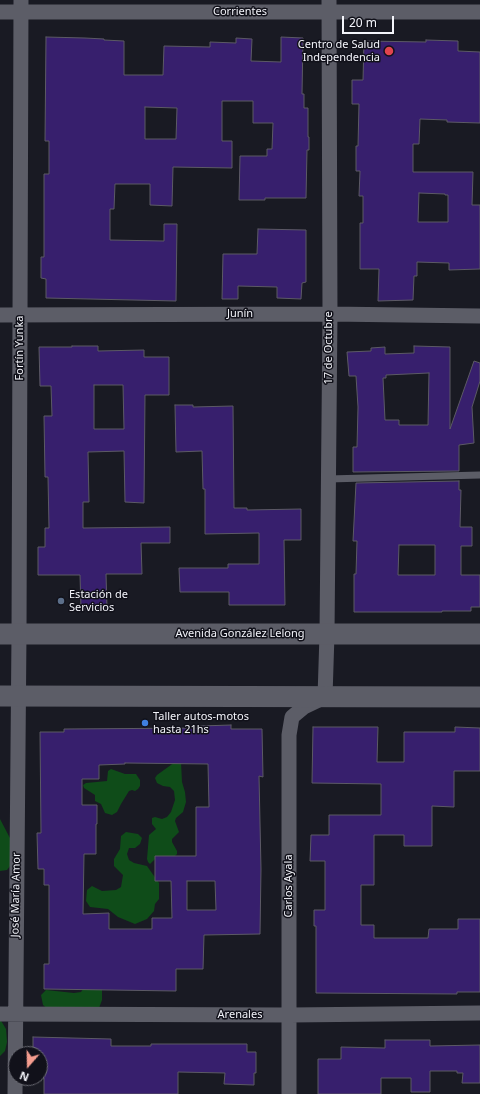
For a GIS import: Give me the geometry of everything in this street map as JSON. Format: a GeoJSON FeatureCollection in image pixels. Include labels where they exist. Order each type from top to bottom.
{"type":"FeatureCollection","features":[{"type":"Feature","properties":{"kind":"main road","name":"Avenida González Lelong"},"geometry":{"type":"LineString","coordinates":[[10,634],[480,634]]}},
{"type":"Feature","properties":{"kind":"main road"},"geometry":{"type":"LineString","coordinates":[[9,696],[480,697]]}},
{"type":"Feature","properties":{"kind":"street","name":"Corrientes"},"geometry":{"type":"LineString","coordinates":[[0,12],[21,6],[329,6],[480,12]]}},
{"type":"Feature","properties":{"kind":"street","name":"Fortín Yunka"},"geometry":{"type":"LineString","coordinates":[[9,696],[20,314],[21,6]]}},
{"type":"Feature","properties":{"kind":"street","name":"17 de Octubre"},"geometry":{"type":"LineString","coordinates":[[325,697],[330,314],[329,6]]}},
{"type":"Feature","properties":{"kind":"street","name":"Junín"},"geometry":{"type":"LineString","coordinates":[[0,314],[330,314],[480,316]]}},
{"type":"Feature","properties":{"kind":"street","name":"José María Amor"},"geometry":{"type":"LineString","coordinates":[[9,696],[15,1014],[15,1094]]}},
{"type":"Feature","properties":{"kind":"street","name":"Carlos Ayala"},"geometry":{"type":"LineString","coordinates":[[290,1094],[289,735],[292,717],[304,706],[325,697]]}},
{"type":"Feature","properties":{"kind":"street","name":"Arenales"},"geometry":{"type":"LineString","coordinates":[[0,1014],[290,1015],[480,1013]]}},
{"type":"Feature","properties":{"kind":"lane"},"geometry":{"type":"LineString","coordinates":[[328,479],[480,475]]}},
{"type":"Feature","properties":{"kind":"green space"},"geometry":{"type":"Polygon","coordinates":[[[175,762],[181,762],[182,782],[186,802],[183,812],[176,818],[175,821],[179,832],[172,839],[172,842],[177,854],[175,856],[156,858],[150,864],[147,859],[149,835],[156,829],[152,824],[152,818],[155,817],[162,819],[167,817],[171,812],[175,800],[174,791],[170,787],[157,783],[155,778],[175,762]]]}},
{"type":"Feature","properties":{"kind":"green space"},"geometry":{"type":"Polygon","coordinates":[[[111,769],[125,774],[136,774],[140,780],[140,786],[138,789],[135,791],[129,791],[117,812],[112,815],[105,813],[101,804],[95,801],[95,795],[84,788],[83,785],[86,783],[107,781],[108,771],[111,769]]]}},
{"type":"Feature","properties":{"kind":"green space"},"geometry":{"type":"Polygon","coordinates":[[[0,819],[11,840],[17,857],[7,870],[0,871],[0,819]]]}},
{"type":"Feature","properties":{"kind":"green space"},"geometry":{"type":"Polygon","coordinates":[[[126,832],[138,834],[142,838],[140,844],[135,848],[129,848],[127,854],[129,860],[134,863],[147,866],[159,883],[159,899],[155,904],[154,911],[147,919],[135,924],[118,917],[108,909],[90,907],[86,901],[87,890],[92,886],[102,891],[116,890],[121,887],[123,875],[114,866],[114,859],[120,849],[121,836],[126,832]]]}},
{"type":"Feature","properties":{"kind":"green space"},"geometry":{"type":"Polygon","coordinates":[[[102,982],[102,1000],[99,1008],[51,1012],[43,1005],[41,995],[46,990],[74,993],[81,992],[85,986],[102,982]]]}},
{"type":"Feature","properties":{"kind":"green space"},"geometry":{"type":"Polygon","coordinates":[[[0,1019],[6,1029],[7,1042],[5,1051],[0,1056],[0,1019]]]}},
{"type":"Feature","properties":{"kind":"building"},"geometry":{"type":"Polygon","coordinates":[[[46,37],[124,41],[124,75],[163,75],[164,46],[210,47],[210,42],[236,43],[236,38],[252,39],[251,61],[281,62],[281,37],[303,38],[302,94],[304,94],[304,108],[308,108],[309,137],[309,150],[307,150],[306,198],[265,198],[265,200],[239,200],[240,156],[267,156],[267,149],[272,149],[273,123],[253,123],[253,101],[222,101],[222,141],[232,141],[232,168],[173,167],[172,206],[150,205],[150,184],[115,184],[114,209],[110,209],[110,240],[164,241],[164,224],[177,224],[176,301],[46,298],[46,279],[41,278],[41,257],[44,257],[44,174],[49,174],[49,141],[45,141],[46,37]],[[145,107],[145,139],[176,139],[177,108],[145,107]]]}},
{"type":"Feature","properties":{"kind":"building"},"geometry":{"type":"Polygon","coordinates":[[[426,40],[458,41],[458,51],[480,52],[480,123],[420,119],[419,144],[413,144],[413,172],[473,172],[472,205],[480,205],[480,269],[449,270],[449,263],[417,262],[417,276],[414,276],[413,300],[378,301],[379,269],[360,269],[360,223],[363,223],[363,196],[359,196],[360,171],[356,171],[359,104],[352,104],[352,80],[363,80],[364,41],[426,42],[426,40]],[[419,193],[418,222],[448,222],[448,195],[419,193]]]}},
{"type":"Feature","properties":{"kind":"building"},"geometry":{"type":"Polygon","coordinates":[[[258,229],[306,230],[306,282],[302,283],[301,299],[277,298],[277,287],[238,286],[238,299],[222,299],[223,254],[257,254],[258,229]]]}},
{"type":"Feature","properties":{"kind":"building"},"geometry":{"type":"Polygon","coordinates":[[[98,346],[98,351],[144,350],[144,357],[169,357],[169,395],[145,395],[144,503],[125,502],[124,451],[88,452],[89,502],[83,502],[83,528],[170,527],[170,543],[141,543],[142,574],[106,574],[107,608],[81,609],[80,575],[38,575],[38,547],[45,547],[45,528],[49,528],[48,477],[45,477],[44,416],[52,416],[51,386],[40,386],[39,347],[98,346]],[[94,385],[94,429],[124,429],[123,385],[94,385]]]}},
{"type":"Feature","properties":{"kind":"building"},"geometry":{"type":"Polygon","coordinates":[[[414,346],[450,347],[450,429],[474,361],[480,363],[480,381],[472,407],[474,443],[459,445],[459,471],[353,472],[353,447],[357,447],[358,407],[356,376],[349,376],[347,352],[371,351],[371,348],[385,347],[385,354],[414,353],[414,346]],[[429,373],[386,375],[386,378],[383,378],[385,420],[399,420],[399,425],[428,425],[429,373]]]}},
{"type":"Feature","properties":{"kind":"building"},"geometry":{"type":"Polygon","coordinates":[[[175,405],[193,405],[193,407],[233,406],[234,508],[247,508],[247,510],[301,509],[301,540],[284,540],[285,605],[229,605],[229,592],[180,592],[179,568],[228,568],[228,564],[259,564],[259,533],[205,534],[205,489],[203,489],[202,451],[176,452],[175,405]]]}},
{"type":"Feature","properties":{"kind":"building"},"geometry":{"type":"Polygon","coordinates":[[[459,481],[459,490],[461,490],[460,527],[472,527],[472,546],[461,546],[461,575],[480,575],[480,607],[471,607],[471,611],[354,612],[354,574],[356,574],[357,541],[353,541],[356,483],[459,481]],[[399,545],[398,575],[435,575],[435,545],[399,545]]]}},
{"type":"Feature","properties":{"kind":"building"},"geometry":{"type":"Polygon","coordinates":[[[231,725],[231,729],[262,729],[263,777],[259,776],[261,869],[260,934],[204,935],[203,969],[176,969],[176,991],[44,989],[44,964],[49,964],[49,885],[44,885],[44,869],[38,869],[37,833],[41,833],[40,732],[64,732],[64,729],[200,728],[200,726],[231,725]],[[125,763],[99,765],[99,779],[82,779],[82,805],[97,805],[96,854],[84,854],[83,914],[109,913],[109,929],[152,929],[152,918],[172,918],[171,881],[155,881],[155,856],[196,856],[196,807],[209,807],[208,764],[125,763]],[[187,881],[187,910],[216,910],[215,881],[187,881]]]}},
{"type":"Feature","properties":{"kind":"building"},"geometry":{"type":"Polygon","coordinates":[[[313,727],[378,727],[377,762],[404,762],[404,732],[455,732],[455,727],[480,728],[480,771],[454,771],[454,807],[432,806],[432,846],[404,846],[404,835],[374,835],[374,885],[361,885],[361,925],[374,925],[374,938],[428,938],[429,929],[458,929],[458,919],[480,919],[480,992],[457,992],[457,994],[316,993],[316,926],[314,926],[314,910],[325,910],[325,861],[310,861],[311,835],[329,835],[329,815],[381,815],[381,784],[312,783],[313,727]]]}},
{"type":"Feature","properties":{"kind":"building"},"geometry":{"type":"Polygon","coordinates":[[[33,1037],[111,1039],[111,1046],[151,1046],[151,1044],[247,1044],[247,1052],[256,1052],[256,1073],[254,1073],[254,1085],[224,1084],[225,1073],[178,1072],[178,1094],[44,1094],[44,1086],[48,1086],[48,1046],[33,1046],[33,1037]]]}},
{"type":"Feature","properties":{"kind":"building"},"geometry":{"type":"Polygon","coordinates":[[[385,1040],[430,1040],[430,1046],[480,1045],[480,1083],[462,1083],[463,1073],[457,1073],[457,1071],[430,1071],[430,1092],[411,1092],[411,1078],[381,1078],[381,1094],[318,1094],[318,1059],[341,1059],[341,1047],[385,1048],[385,1040]]]}},
{"type":"Feature","properties":{"kind":"place","name":"Centro de Salud Independencia"},"geometry":{"type":"Point","coordinates":[389,51]}},
{"type":"Feature","properties":{"kind":"place","name":"Estación de Servicios"},"geometry":{"type":"Point","coordinates":[61,601]}},
{"type":"Feature","properties":{"kind":"place","name":"Taller autos-motos hasta 21hs"},"geometry":{"type":"Point","coordinates":[145,723]}}]}
